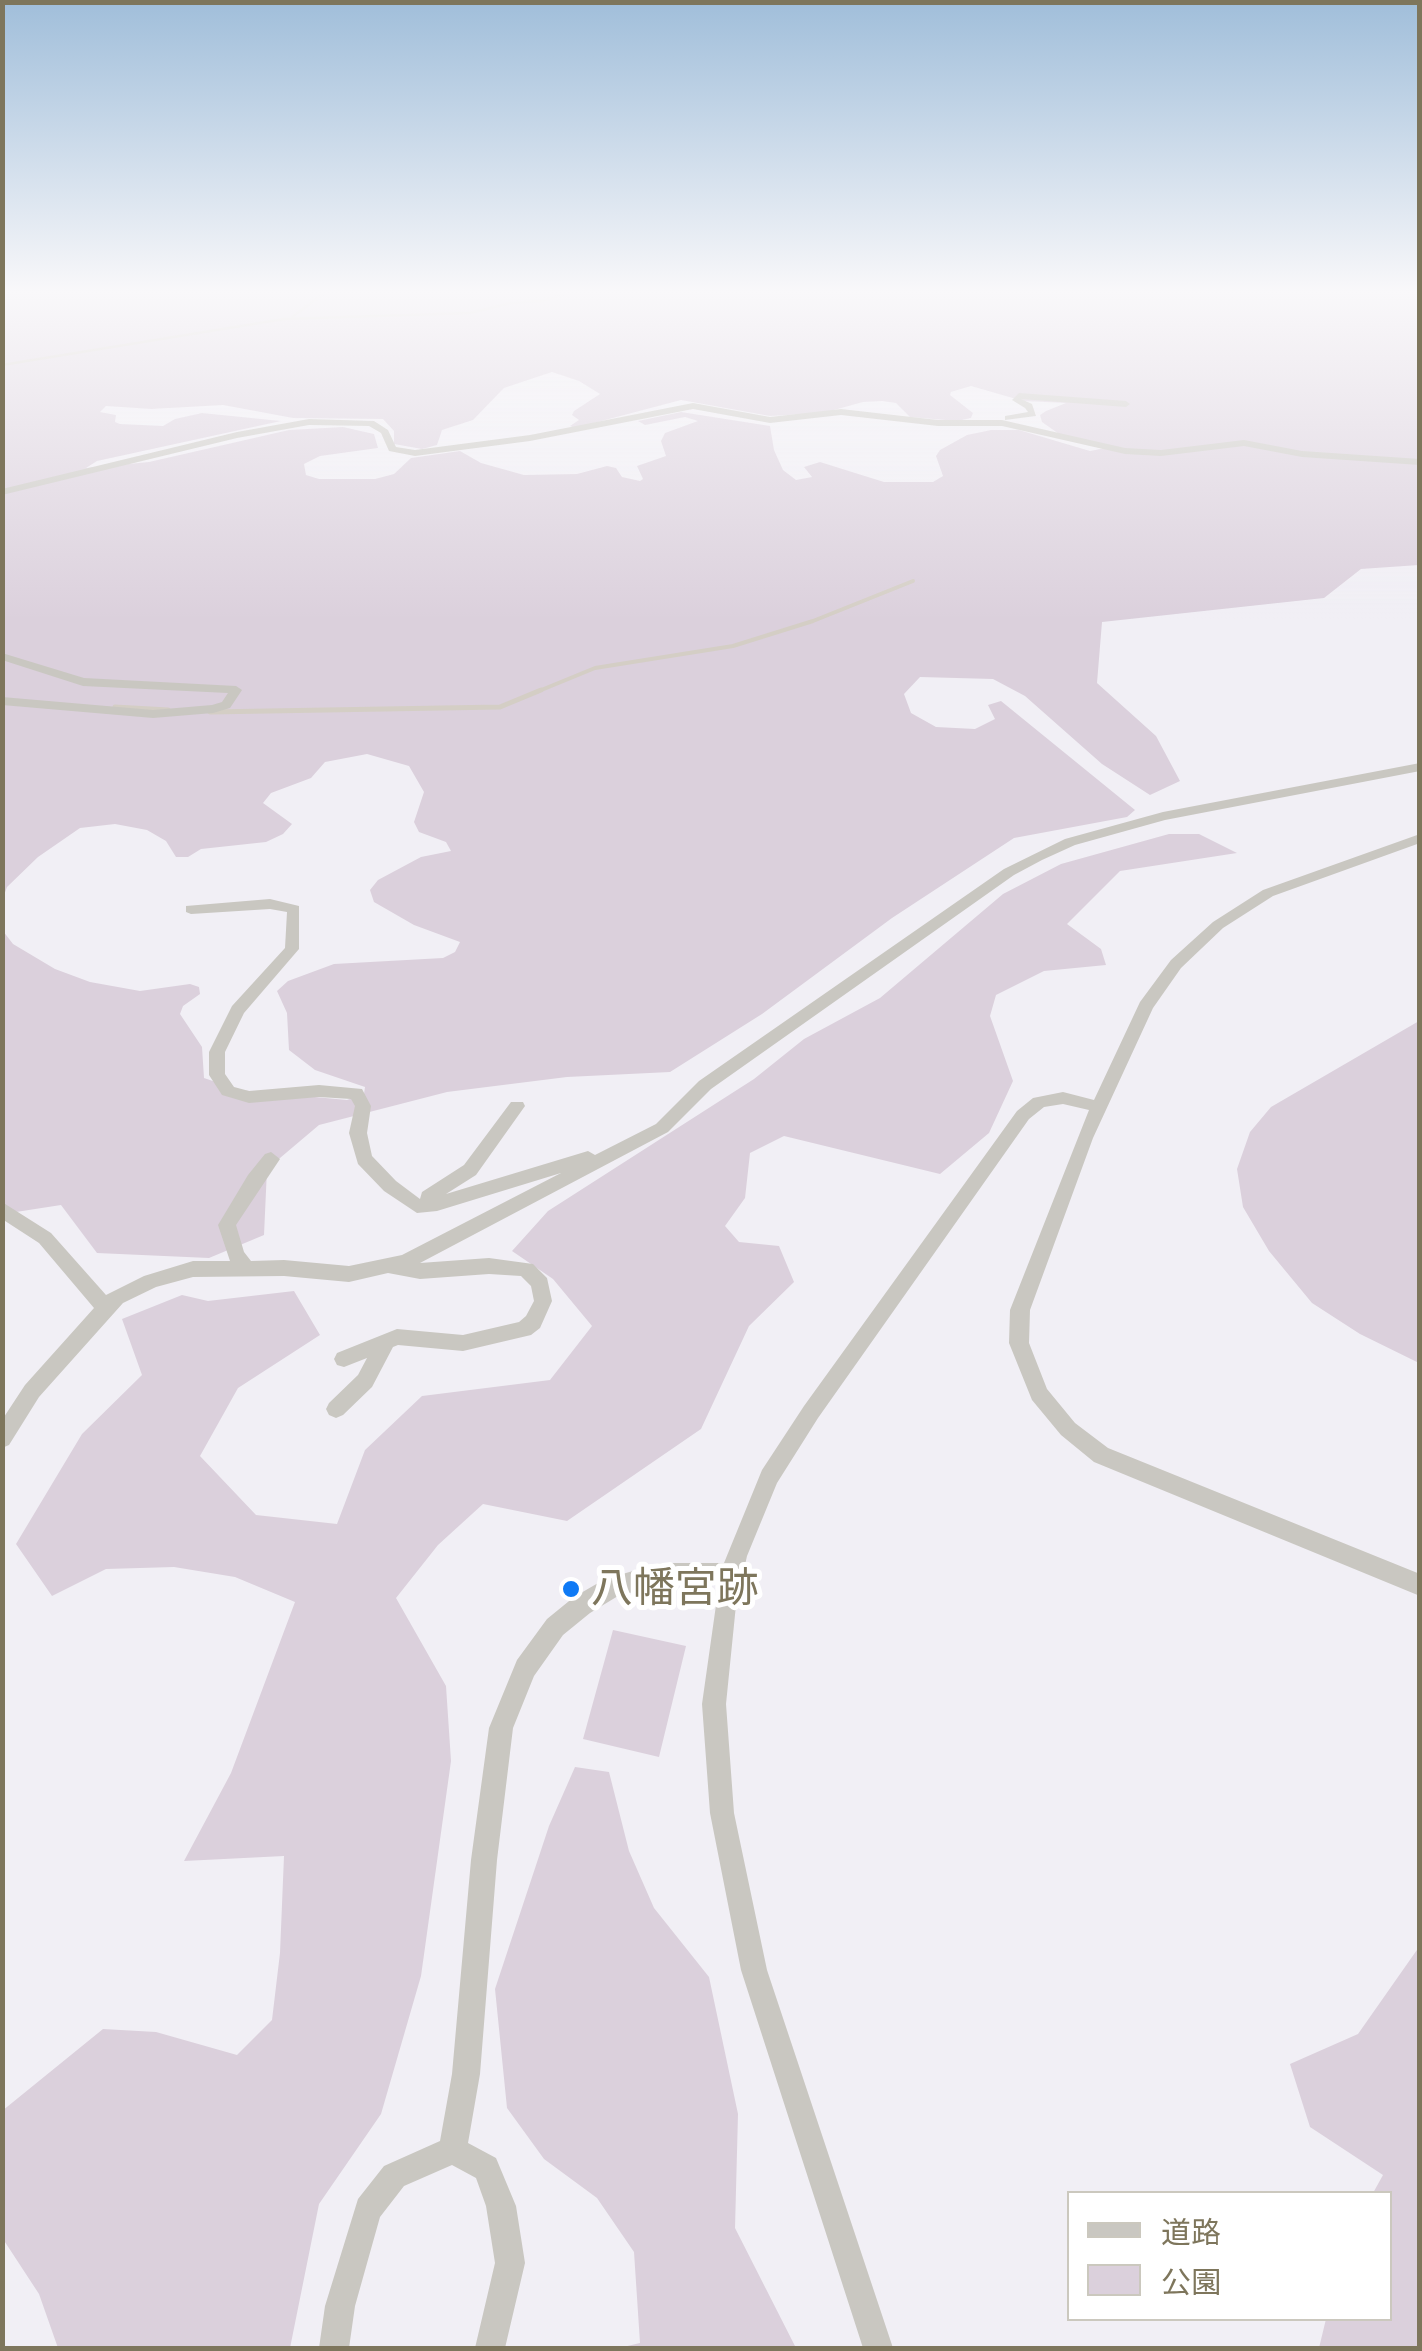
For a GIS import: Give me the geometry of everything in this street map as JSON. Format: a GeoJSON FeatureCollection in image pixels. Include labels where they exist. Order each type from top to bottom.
{"type":"FeatureCollection","features":[{"type":"Feature","properties":{"kind":"street"},"geometry":{"type":"LineString","coordinates":[[984,423],[987,418],[1033,414],[1032,408],[1019,402]]}},
{"type":"Feature","properties":{"kind":"street"},"geometry":{"type":"LineString","coordinates":[[1095,402],[1126,404]]}},
{"type":"Feature","properties":{"kind":"street"},"geometry":{"type":"LineString","coordinates":[[2,492],[237,434],[328,421],[371,423],[382,428],[392,449],[415,454],[545,436],[693,406],[770,420],[841,412],[938,423],[1018,425],[1125,452],[1161,453],[1232,443],[1302,454],[1420,462]]}},
{"type":"Feature","properties":{"kind":"street"},"geometry":{"type":"LineString","coordinates":[[2,656],[83,682],[236,690],[226,705],[214,709],[153,714],[2,701]]}},
{"type":"Feature","properties":{"kind":"street"},"geometry":{"type":"LineString","coordinates":[[2,1439],[32,1391],[104,1306],[139,1285],[177,1273],[246,1268],[349,1274],[406,1262],[662,1128],[705,1085],[1009,872],[1038,857],[1097,833],[1163,816],[1420,767]]}},
{"type":"Feature","properties":{"kind":"street"},"geometry":{"type":"LineString","coordinates":[[1420,838],[1268,893],[1218,925],[1176,964],[1146,1006],[1099,1107],[1020,1310],[1019,1343],[1039,1394],[1068,1429],[1102,1455],[1420,1586]]}},
{"type":"Feature","properties":{"kind":"street"},"geometry":{"type":"LineString","coordinates":[[191,910],[270,904],[294,910],[292,949],[232,1020],[217,1052],[216,1075],[228,1091],[248,1098],[319,1091],[356,1093],[363,1106],[358,1133],[364,1159],[417,1206],[618,1152]]}},
{"type":"Feature","properties":{"kind":"street"},"geometry":{"type":"LineString","coordinates":[[878,2348],[754,1970],[722,1813],[714,1704],[732,1573],[768,1477],[1023,1114],[1039,1102],[1063,1098],[1099,1107]]}},
{"type":"Feature","properties":{"kind":"street"},"geometry":{"type":"LineString","coordinates":[[417,1206],[470,1170],[517,1106]]}},
{"type":"Feature","properties":{"kind":"street"},"geometry":{"type":"LineString","coordinates":[[246,1268],[236,1255],[228,1225],[271,1159]]}},
{"type":"Feature","properties":{"kind":"street"},"geometry":{"type":"LineString","coordinates":[[2,1209],[45,1238],[104,1306]]}},
{"type":"Feature","properties":{"kind":"street"},"geometry":{"type":"LineString","coordinates":[[344,1359],[397,1336],[463,1343],[524,1329],[540,1310],[540,1284],[526,1269],[489,1266],[420,1271],[387,1266]]}},
{"type":"Feature","properties":{"kind":"street"},"geometry":{"type":"LineString","coordinates":[[336,1409],[365,1381],[386,1342]]}},
{"type":"Feature","properties":{"kind":"street"},"geometry":{"type":"LineString","coordinates":[[453,2150],[466,2074],[484,1860],[501,1728],[525,1668],[556,1627],[582,1604],[613,1587],[662,1574],[732,1573]]}},
{"type":"Feature","properties":{"kind":"street"},"geometry":{"type":"LineString","coordinates":[[334,2348],[340,2306],[368,2210],[394,2176],[453,2150]]}},
{"type":"Feature","properties":{"kind":"street"},"geometry":{"type":"LineString","coordinates":[[453,2150],[486,2168],[501,2206],[510,2263],[490,2348]]}},
{"type":"Feature","properties":{"kind":"green space"},"geometry":{"type":"Polygon","coordinates":[[[3,402],[491,402],[473,420],[442,430],[437,445],[422,449],[394,444],[394,431],[383,419],[293,418],[223,405],[151,409],[106,406],[100,412],[116,415],[115,422],[120,424],[163,426],[202,413],[281,421],[97,461],[86,468],[149,462],[289,430],[343,427],[374,434],[378,448],[320,456],[304,464],[306,475],[319,479],[375,479],[394,474],[411,458],[460,451],[481,463],[524,475],[577,474],[607,466],[616,468],[622,477],[640,481],[643,479],[637,466],[666,456],[661,441],[665,433],[698,421],[685,417],[645,425],[638,421],[681,412],[770,426],[783,470],[796,480],[812,477],[804,467],[820,462],[884,482],[933,482],[943,476],[936,456],[940,450],[967,435],[991,430],[1019,430],[1090,451],[1105,448],[1059,434],[1042,422],[1040,415],[1066,403],[1038,402],[1419,402],[1419,565],[1361,569],[1324,598],[1102,622],[1097,683],[1156,736],[1180,781],[1150,795],[1102,764],[1025,696],[993,679],[920,677],[904,694],[911,713],[936,727],[975,729],[995,719],[988,705],[1001,701],[1135,810],[1127,817],[1014,838],[892,918],[762,1014],[670,1072],[567,1077],[447,1092],[319,1125],[267,1169],[264,1235],[209,1258],[97,1253],[61,1205],[3,1214],[3,931],[13,944],[55,969],[90,982],[140,991],[190,984],[199,987],[200,994],[183,1006],[180,1014],[202,1047],[204,1078],[239,1090],[347,1100],[364,1094],[365,1087],[315,1070],[289,1050],[287,1013],[277,991],[288,981],[334,964],[443,958],[455,952],[460,942],[414,925],[374,902],[370,890],[378,880],[421,857],[451,851],[446,842],[419,832],[414,822],[424,792],[409,766],[367,754],[325,762],[311,778],[271,793],[263,803],[292,824],[283,834],[266,842],[201,849],[188,857],[176,857],[166,841],[147,830],[115,824],[80,828],[38,857],[7,887],[3,898],[3,402]]]}},
{"type":"Feature","properties":{"kind":"green space"},"geometry":{"type":"Polygon","coordinates":[[[588,402],[675,402],[575,428],[570,426],[579,420],[572,415],[588,402]]]}},
{"type":"Feature","properties":{"kind":"green space"},"geometry":{"type":"Polygon","coordinates":[[[691,402],[868,402],[823,413],[770,416],[691,402]]]}},
{"type":"Feature","properties":{"kind":"green space"},"geometry":{"type":"Polygon","coordinates":[[[887,402],[959,402],[973,413],[971,418],[957,421],[910,417],[896,403],[887,402]]]}},
{"type":"Feature","properties":{"kind":"green space"},"geometry":{"type":"Polygon","coordinates":[[[1169,834],[1199,834],[1237,853],[1120,871],[1067,924],[1101,949],[1106,965],[1044,971],[996,995],[990,1016],[1013,1081],[989,1133],[940,1174],[784,1136],[750,1153],[745,1198],[725,1226],[739,1242],[779,1246],[794,1282],[749,1326],[701,1429],[567,1521],[483,1504],[438,1545],[396,1598],[446,1686],[451,1761],[421,1976],[381,2114],[319,2204],[290,2348],[58,2348],[39,2294],[3,2239],[2,2111],[103,2029],[156,2032],[237,2055],[272,2020],[280,1953],[284,1856],[184,1861],[231,1773],[295,1602],[235,1577],[174,1567],[106,1569],[52,1596],[16,1544],[82,1434],[142,1375],[122,1319],[182,1295],[208,1301],[294,1291],[320,1335],[238,1388],[200,1456],[256,1515],[337,1524],[365,1450],[422,1396],[550,1380],[592,1326],[553,1279],[512,1251],[548,1211],[754,1079],[804,1039],[880,998],[1003,894],[1061,864],[1169,834]]]}},
{"type":"Feature","properties":{"kind":"green space"},"geometry":{"type":"Polygon","coordinates":[[[1419,1021],[1419,1363],[1360,1334],[1312,1303],[1269,1251],[1243,1207],[1237,1169],[1250,1132],[1271,1107],[1419,1021]]]}},
{"type":"Feature","properties":{"kind":"green space"},"geometry":{"type":"Polygon","coordinates":[[[613,1630],[686,1646],[659,1757],[583,1739],[613,1630]]]}},
{"type":"Feature","properties":{"kind":"green space"},"geometry":{"type":"Polygon","coordinates":[[[575,1767],[609,1772],[629,1851],[654,1908],[709,1977],[738,2114],[735,2228],[796,2348],[619,2348],[640,2343],[634,2252],[597,2198],[544,2159],[507,2108],[495,1989],[549,1826],[575,1767]]]}},
{"type":"Feature","properties":{"kind":"green space"},"geometry":{"type":"Polygon","coordinates":[[[1419,1947],[1419,2348],[1319,2348],[1326,2321],[1392,2321],[1392,2191],[1374,2191],[1383,2175],[1310,2127],[1290,2064],[1358,2034],[1419,1947]]]}},
{"type":"Feature","properties":{"kind":"waterway"},"geometry":{"type":"LineString","coordinates":[[534,693],[595,668],[733,646],[813,621],[913,581]]}},
{"type":"Feature","properties":{"kind":"waterway"},"geometry":{"type":"LineString","coordinates":[[210,712],[500,707],[541,690]]}},
{"type":"Feature","properties":{"kind":"waterway"},"geometry":{"type":"LineString","coordinates":[[115,707],[168,710]]}},
{"type":"Feature","properties":{"kind":"place","name":"八幡宮跡"},"geometry":{"type":"Point","coordinates":[571,1589]}}]}
